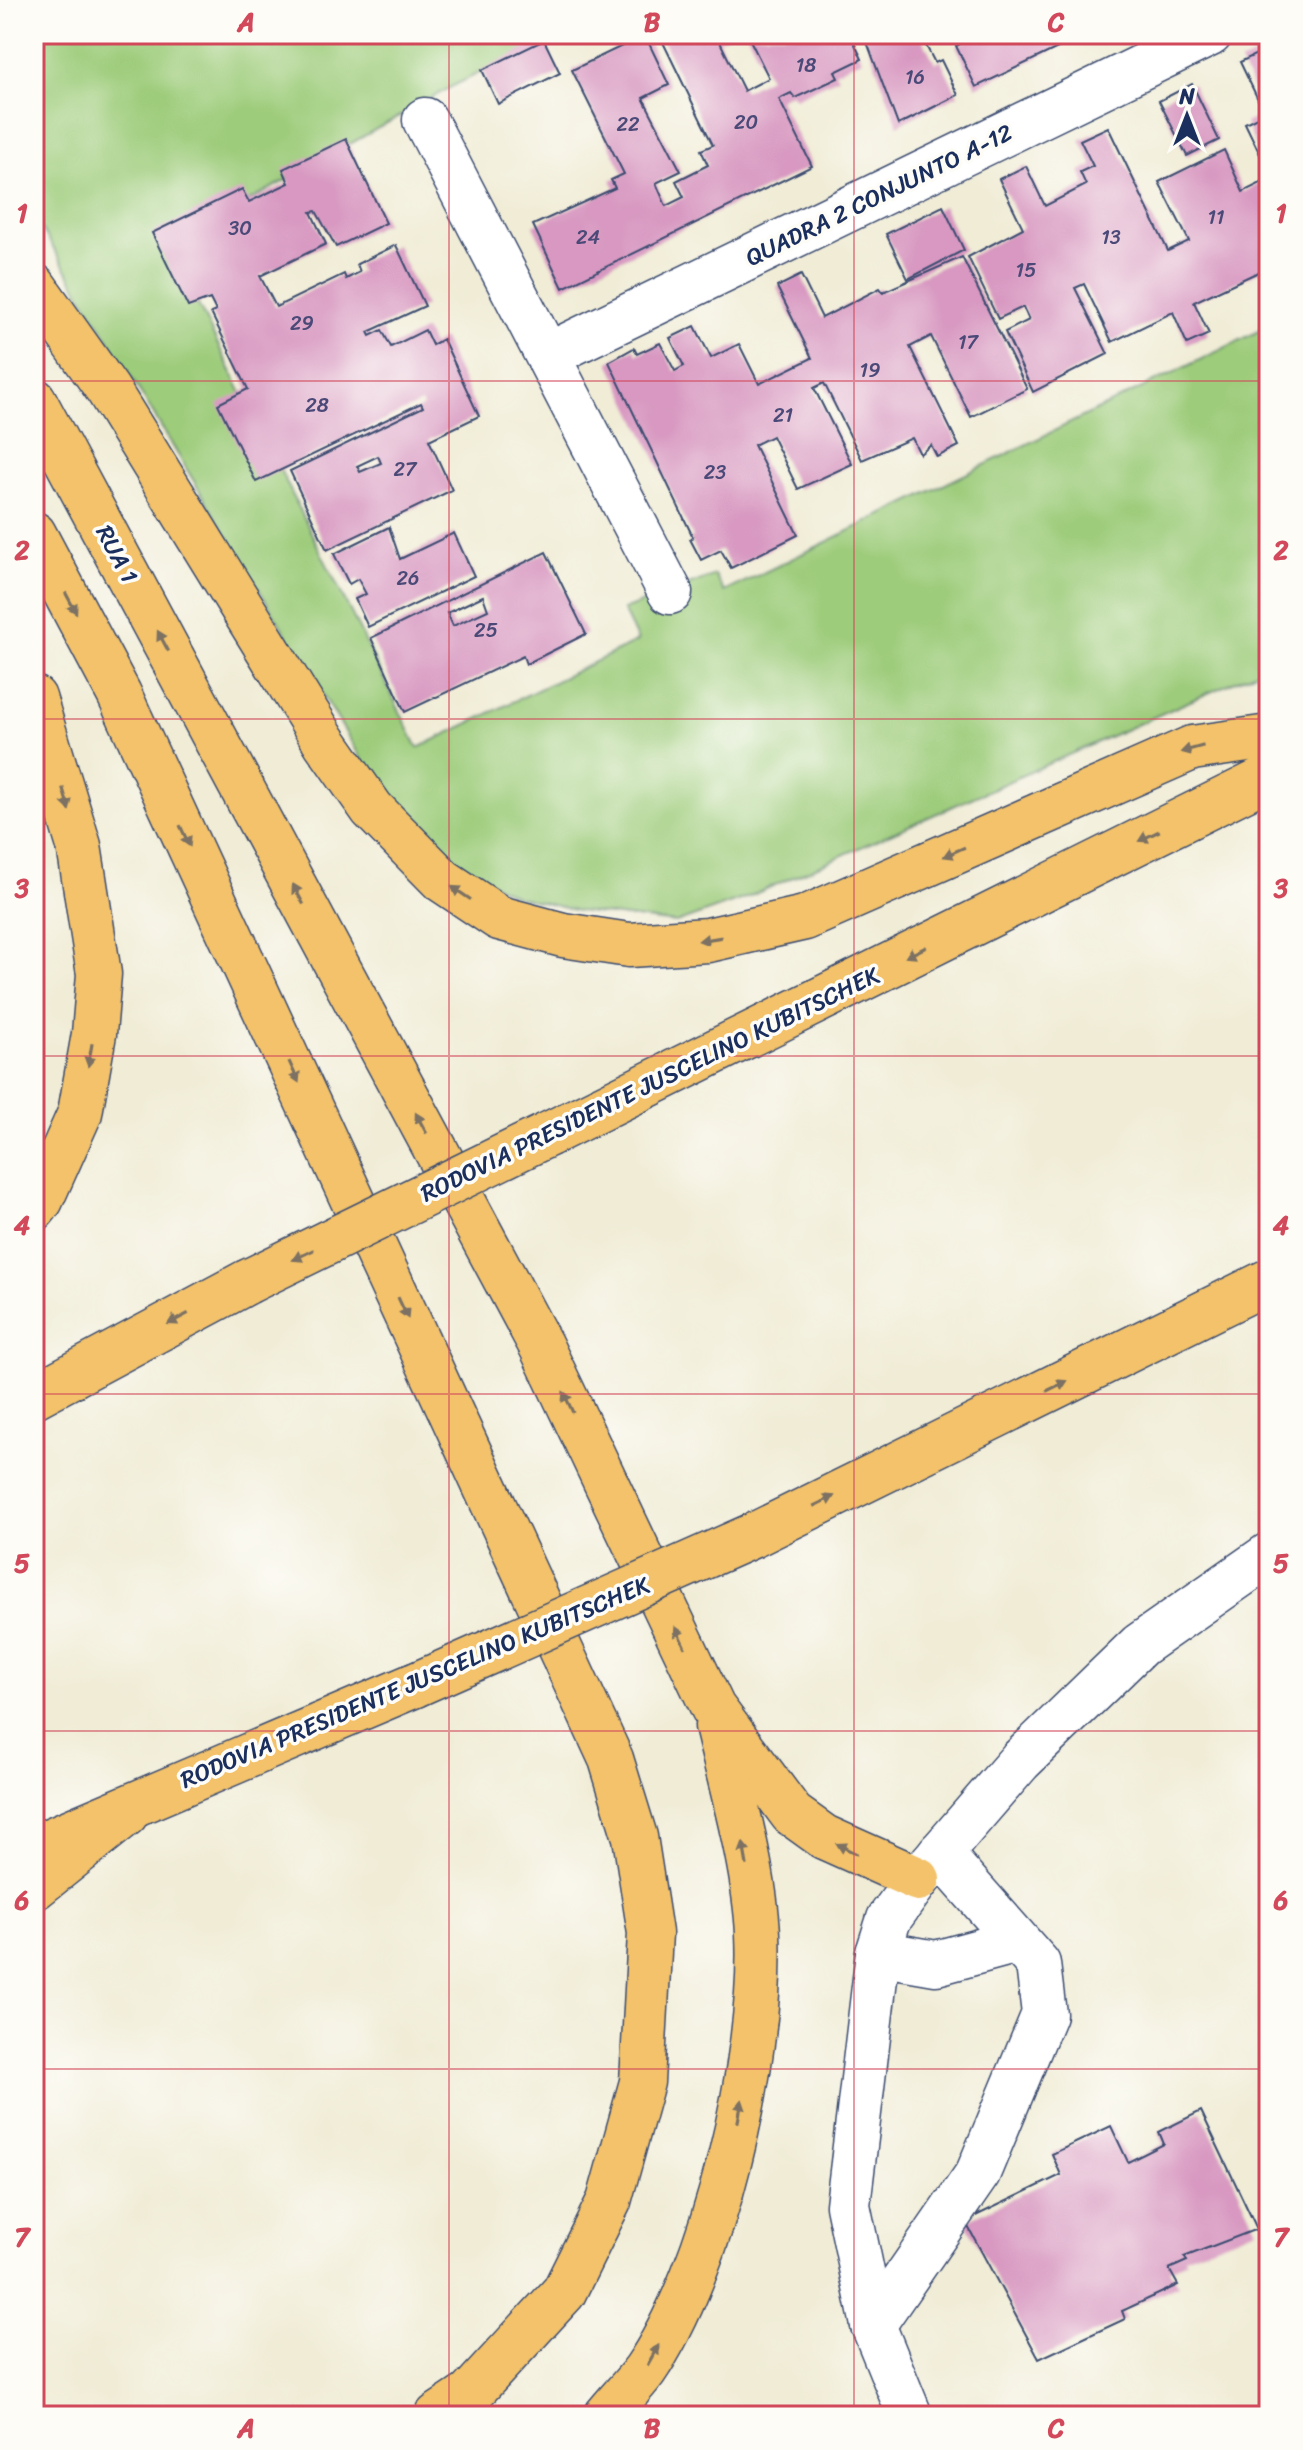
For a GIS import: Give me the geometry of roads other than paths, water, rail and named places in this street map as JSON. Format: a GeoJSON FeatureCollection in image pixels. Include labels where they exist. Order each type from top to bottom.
{"type":"FeatureCollection","features":[{"type":"Feature","properties":{"kind":"main road"},"geometry":{"type":"LineString","coordinates":[[34,286],[108,390],[325,742],[372,809],[442,880],[499,918],[563,935],[629,945],[708,940],[805,918],[1192,748],[1269,737]]}},
{"type":"Feature","properties":{"kind":"main road","name":"RUA 1"},"geometry":{"type":"LineString","coordinates":[[34,400],[541,1346],[713,1708]]}},
{"type":"Feature","properties":{"kind":"main road"},"geometry":{"type":"LineString","coordinates":[[34,534],[126,708],[611,1759],[635,1837],[650,1933],[642,2082],[609,2201],[564,2292],[470,2394],[437,2416]]}},
{"type":"Feature","properties":{"kind":"main road"},"geometry":{"type":"LineString","coordinates":[[34,698],[79,846],[99,974],[94,1034],[80,1113],[41,1200],[34,1209]]}},
{"type":"Feature","properties":{"kind":"main road","name":"RODOVIA PRESIDENTE JUSCELINO KUBITSCHEK"},"geometry":{"type":"LineString","coordinates":[[34,1396],[247,1282],[1269,777]]}},
{"type":"Feature","properties":{"kind":"main road","name":"RODOVIA PRESIDENTE JUSCELINO KUBITSCHEK"},"geometry":{"type":"LineString","coordinates":[[34,1847],[415,1685],[754,1535],[1269,1281]]}},
{"type":"Feature","properties":{"kind":"main road"},"geometry":{"type":"LineString","coordinates":[[713,1708],[792,1814],[835,1843],[929,1866]]}},
{"type":"Feature","properties":{"kind":"main road"},"geometry":{"type":"LineString","coordinates":[[606,2416],[645,2370],[681,2305],[728,2168],[755,2032],[759,1933],[739,1816],[713,1708]]}},
{"type":"Feature","properties":{"kind":"main road"},"geometry":{"type":"LineString","coordinates":[[34,1888],[144,1799]]}},
{"type":"Feature","properties":{"kind":"street","name":"QUADRA 2 CONJUNTO A-12"},"geometry":{"type":"LineString","coordinates":[[548,355],[1210,34]]}},
{"type":"Feature","properties":{"kind":"street"},"geometry":{"type":"LineString","coordinates":[[425,120],[670,592]]}},
{"type":"Feature","properties":{"kind":"street"},"geometry":{"type":"LineString","coordinates":[[910,2416],[873,2325],[848,2205],[878,1953],[889,1919],[929,1866],[1020,1761],[1140,1645],[1269,1555]]}},
{"type":"Feature","properties":{"kind":"street"},"geometry":{"type":"LineString","coordinates":[[873,2325],[978,2173],[1044,2014],[1038,1964],[1017,1941],[929,1866]]}},
{"type":"Feature","properties":{"kind":"street"},"geometry":{"type":"LineString","coordinates":[[878,1953],[936,1963],[1017,1941]]}}]}
